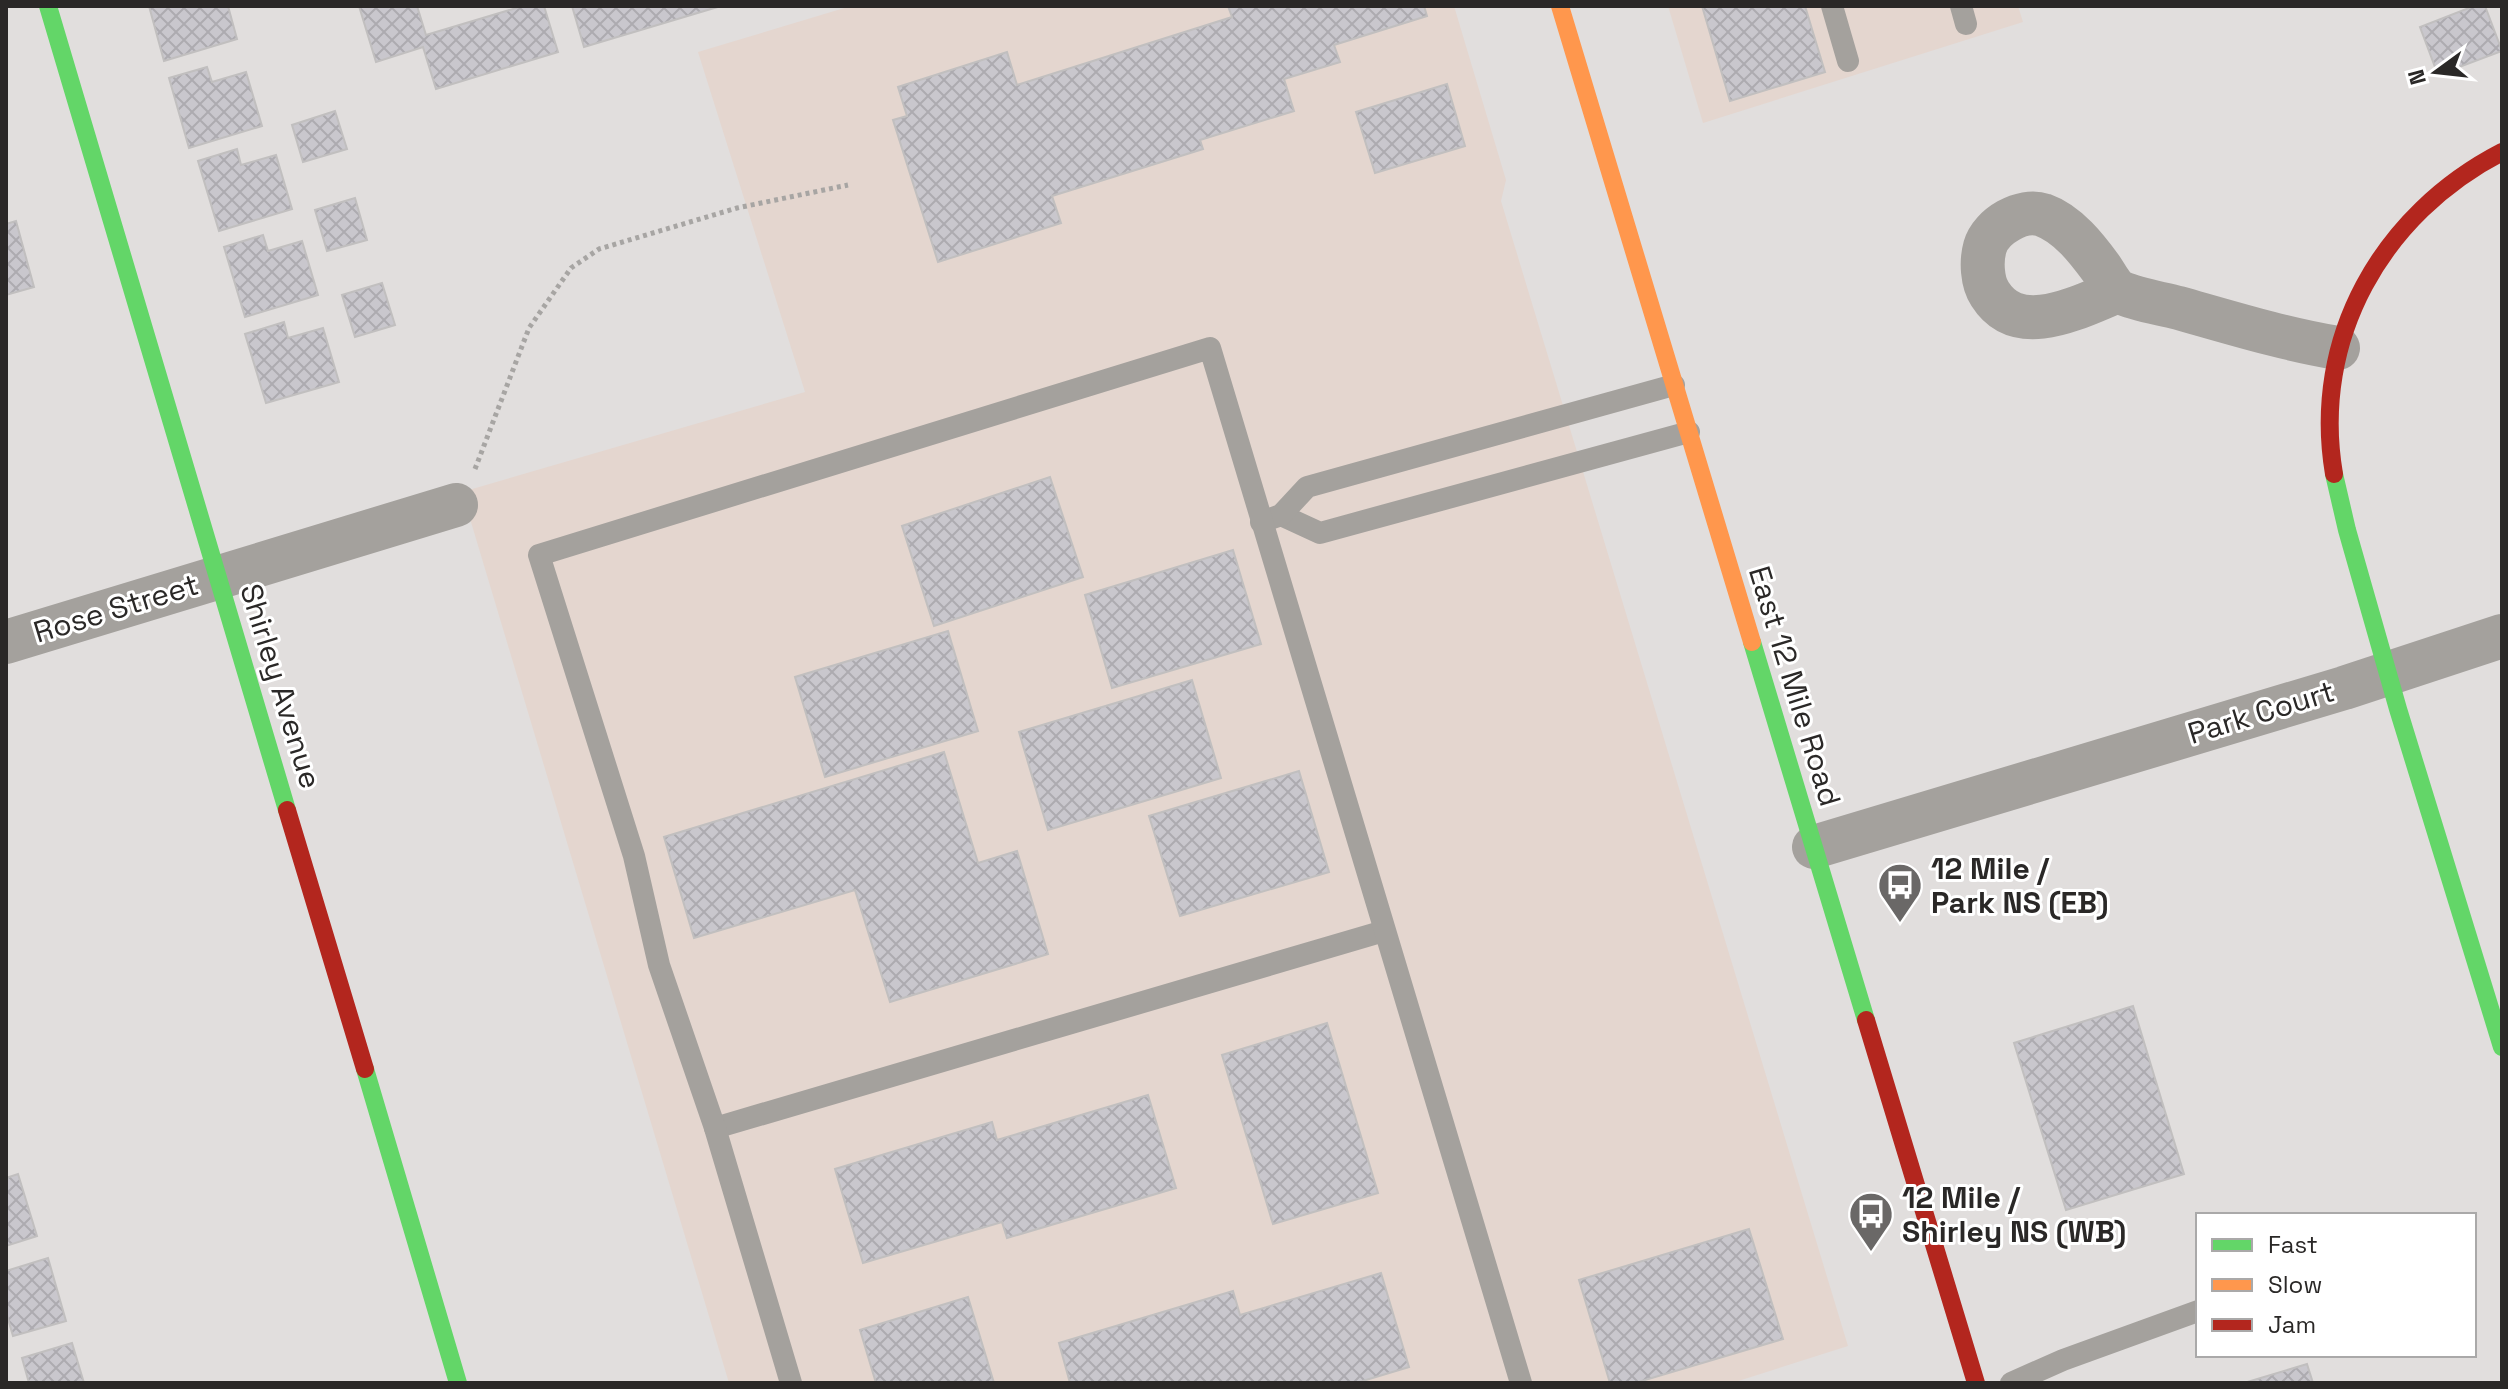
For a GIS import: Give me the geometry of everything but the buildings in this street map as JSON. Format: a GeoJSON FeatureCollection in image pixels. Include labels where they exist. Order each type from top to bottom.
{"type":"FeatureCollection","features":[{"type":"Feature","properties":{"kind":"street","name":"Shirley Avenue"},"geometry":{"type":"LineString","coordinates":[[48,6],[458,1383]]}},
{"type":"Feature","properties":{"kind":"street","name":"East 12 Mile Road"},"geometry":{"type":"LineString","coordinates":[[1560,6],[1976,1383]]}},
{"type":"Feature","properties":{"kind":"street"},"geometry":{"type":"LineString","coordinates":[[2502,152],[2449,183],[2376,261],[2338,348],[2330,419],[2333,463],[2345,519],[2388,674],[2502,1047]]}},
{"type":"Feature","properties":{"kind":"street"},"geometry":{"type":"LineString","coordinates":[[2118,291],[2289,340],[2338,348]]}},
{"type":"Feature","properties":{"kind":"street","name":"Rose Street"},"geometry":{"type":"LineString","coordinates":[[6,642],[456,505]]}},
{"type":"Feature","properties":{"kind":"street","name":"Park Court"},"geometry":{"type":"LineString","coordinates":[[1814,847],[2388,674],[2502,636]]}},
{"type":"Feature","properties":{"kind":"lane"},"geometry":{"type":"LineString","coordinates":[[1832,6],[1848,61]]}},
{"type":"Feature","properties":{"kind":"lane"},"geometry":{"type":"LineString","coordinates":[[791,1383],[715,1128],[659,965],[634,856],[539,555],[1210,348],[1271,518],[1384,931],[1521,1383]]}},
{"type":"Feature","properties":{"kind":"lane"},"geometry":{"type":"LineString","coordinates":[[1271,518],[1307,487],[1674,385]]}},
{"type":"Feature","properties":{"kind":"lane"},"geometry":{"type":"LineString","coordinates":[[1271,518],[1320,533],[1689,432]]}},
{"type":"Feature","properties":{"kind":"lane"},"geometry":{"type":"LineString","coordinates":[[715,1128],[1384,931]]}},
{"type":"Feature","properties":{"kind":"lane"},"geometry":{"type":"LineString","coordinates":[[2011,1383],[2063,1360],[2196,1312]]}},
{"type":"Feature","properties":{"kind":"path"},"geometry":{"type":"LineString","coordinates":[[456,505],[458,492],[471,479],[529,328],[571,268],[599,249],[737,208],[848,185]]}},
{"type":"Feature","properties":{"kind":"shaded area"},"geometry":{"type":"Polygon","coordinates":[[[851,6],[1454,6],[1506,180],[1501,201],[1848,1346],[1732,1383],[729,1383],[462,492],[805,392],[698,52],[851,6]]]}},
{"type":"Feature","properties":{"kind":"shaded area"},"geometry":{"type":"Polygon","coordinates":[[[1668,6],[2018,6],[2023,22],[1703,123],[1668,6]]]}},
{"type":"Feature","properties":{"kind":"traffic: fast"},"geometry":{"type":"LineString","coordinates":[[48,6],[287,810]]}},
{"type":"Feature","properties":{"kind":"traffic: fast"},"geometry":{"type":"LineString","coordinates":[[2334,474],[2398,709],[2502,1047]]}},
{"type":"Feature","properties":{"kind":"traffic: fast"},"geometry":{"type":"LineString","coordinates":[[1752,642],[1866,1020]]}},
{"type":"Feature","properties":{"kind":"traffic: fast"},"geometry":{"type":"LineString","coordinates":[[365,1069],[458,1383]]}},
{"type":"Feature","properties":{"kind":"traffic: slow"},"geometry":{"type":"LineString","coordinates":[[1560,6],[1752,642]]}},
{"type":"Feature","properties":{"kind":"traffic: jam"},"geometry":{"type":"LineString","coordinates":[[2334,474],[2330,424],[2334,375],[2345,329],[2364,285],[2390,245],[2422,209],[2459,178],[2502,152]]}},
{"type":"Feature","properties":{"kind":"traffic: jam"},"geometry":{"type":"LineString","coordinates":[[287,810],[365,1069]]}},
{"type":"Feature","properties":{"kind":"traffic: jam"},"geometry":{"type":"LineString","coordinates":[[1866,1020],[1976,1383]]}},
{"type":"Feature","properties":{"kind":"place","name":"12 Mile / Park NS (EB)"},"geometry":{"type":"Point","coordinates":[1900,924]}},
{"type":"Feature","properties":{"kind":"place","name":"12 Mile / Shirley NS (WB)"},"geometry":{"type":"Point","coordinates":[1871,1253]}}]}
